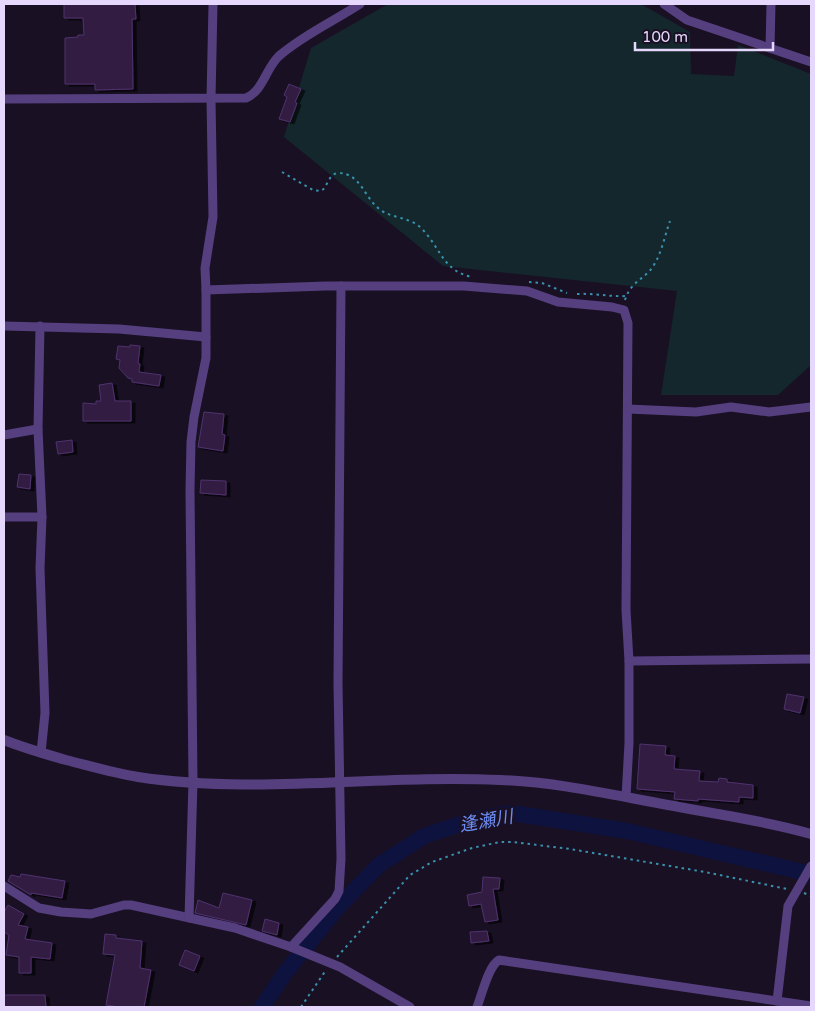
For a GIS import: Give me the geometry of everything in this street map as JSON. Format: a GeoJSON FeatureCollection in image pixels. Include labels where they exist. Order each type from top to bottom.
{"type":"FeatureCollection","features":[{"type":"Feature","properties":{"kind":"street"},"geometry":{"type":"LineString","coordinates":[[189,918],[193,782],[190,481],[192,434],[206,358],[205,268],[212,217],[211,99],[213,4]]}},
{"type":"Feature","properties":{"kind":"street"},"geometry":{"type":"LineString","coordinates":[[4,99],[211,99],[251,96],[279,56],[316,30],[360,4]]}},
{"type":"Feature","properties":{"kind":"street"},"geometry":{"type":"LineString","coordinates":[[664,4],[687,20],[811,62]]}},
{"type":"Feature","properties":{"kind":"street"},"geometry":{"type":"LineString","coordinates":[[770,48],[771,4]]}},
{"type":"Feature","properties":{"kind":"street"},"geometry":{"type":"LineString","coordinates":[[206,290],[276,286],[464,286],[527,291],[558,302],[612,307],[624,310],[628,323],[626,610],[629,661],[629,742],[626,798]]}},
{"type":"Feature","properties":{"kind":"street"},"geometry":{"type":"LineString","coordinates":[[291,947],[338,894],[341,858],[339,782],[339,467],[341,286]]}},
{"type":"Feature","properties":{"kind":"street"},"geometry":{"type":"LineString","coordinates":[[4,326],[119,329],[206,337]]}},
{"type":"Feature","properties":{"kind":"street"},"geometry":{"type":"LineString","coordinates":[[40,326],[38,429],[42,516],[40,568],[45,713],[41,753]]}},
{"type":"Feature","properties":{"kind":"street"},"geometry":{"type":"LineString","coordinates":[[628,409],[696,412],[731,407],[769,412],[811,407]]}},
{"type":"Feature","properties":{"kind":"street"},"geometry":{"type":"LineString","coordinates":[[4,435],[38,429]]}},
{"type":"Feature","properties":{"kind":"street"},"geometry":{"type":"LineString","coordinates":[[4,517],[42,516]]}},
{"type":"Feature","properties":{"kind":"street"},"geometry":{"type":"LineString","coordinates":[[629,661],[811,659]]}},
{"type":"Feature","properties":{"kind":"street"},"geometry":{"type":"LineString","coordinates":[[4,740],[41,753],[95,768],[138,777],[245,784],[501,780],[574,788],[811,834]]}},
{"type":"Feature","properties":{"kind":"street"},"geometry":{"type":"LineString","coordinates":[[777,1001],[788,906],[811,866]]}},
{"type":"Feature","properties":{"kind":"street"},"geometry":{"type":"LineString","coordinates":[[4,886],[34,906],[46,909],[85,915],[131,905],[235,928],[329,962],[410,1007]]}},
{"type":"Feature","properties":{"kind":"street"},"geometry":{"type":"LineString","coordinates":[[477,1007],[495,962],[499,960],[811,1006]]}},
{"type":"Feature","properties":{"kind":"path"},"geometry":{"type":"LineString","coordinates":[[282,172],[313,190],[320,191],[326,186],[332,175],[340,173],[352,177],[363,186],[379,209],[416,223],[451,267],[465,276],[473,277]]}},
{"type":"Feature","properties":{"kind":"path"},"geometry":{"type":"LineString","coordinates":[[624,310],[627,296],[637,281],[649,272],[655,264],[670,221]]}},
{"type":"Feature","properties":{"kind":"path"},"geometry":{"type":"LineString","coordinates":[[524,282],[542,283],[570,294],[589,293],[627,296]]}},
{"type":"Feature","properties":{"kind":"path"},"geometry":{"type":"LineString","coordinates":[[301,1007],[329,962],[410,875],[432,862],[472,848],[500,842],[514,842],[570,849],[705,872],[797,891],[811,896]]}},
{"type":"Feature","properties":{"kind":"shaded area"},"geometry":{"type":"Polygon","coordinates":[[[388,4],[641,4],[690,32],[691,74],[734,76],[738,45],[811,74],[811,365],[778,395],[661,395],[677,291],[443,266],[284,137],[311,48],[388,4]]]}},
{"type":"Feature","properties":{"kind":"building"},"geometry":{"type":"Polygon","coordinates":[[[64,4],[135,4],[136,19],[132,19],[133,89],[95,90],[95,84],[65,84],[65,38],[84,35],[83,18],[64,18],[64,4]]]}},
{"type":"Feature","properties":{"kind":"building"},"geometry":{"type":"Polygon","coordinates":[[[289,84],[301,89],[295,102],[297,103],[290,122],[279,119],[287,97],[284,95],[289,84]]]}},
{"type":"Feature","properties":{"kind":"building"},"geometry":{"type":"Polygon","coordinates":[[[130,345],[140,346],[139,372],[161,375],[159,386],[132,382],[132,379],[128,378],[119,368],[120,360],[116,359],[118,346],[130,347],[130,345]]]}},
{"type":"Feature","properties":{"kind":"building"},"geometry":{"type":"Polygon","coordinates":[[[112,383],[115,401],[131,401],[131,421],[83,421],[83,403],[96,404],[96,401],[101,401],[99,385],[112,383]]]}},
{"type":"Feature","properties":{"kind":"building"},"geometry":{"type":"Polygon","coordinates":[[[204,412],[224,414],[222,434],[225,435],[223,451],[198,447],[204,412]]]}},
{"type":"Feature","properties":{"kind":"building"},"geometry":{"type":"Polygon","coordinates":[[[72,440],[73,452],[58,454],[56,442],[72,440]]]}},
{"type":"Feature","properties":{"kind":"building"},"geometry":{"type":"Polygon","coordinates":[[[19,474],[31,475],[30,489],[17,487],[19,474]]]}},
{"type":"Feature","properties":{"kind":"building"},"geometry":{"type":"Polygon","coordinates":[[[201,480],[226,481],[226,495],[200,493],[201,480]]]}},
{"type":"Feature","properties":{"kind":"building"},"geometry":{"type":"Polygon","coordinates":[[[787,694],[804,697],[800,713],[784,709],[787,694]]]}},
{"type":"Feature","properties":{"kind":"building"},"geometry":{"type":"Polygon","coordinates":[[[640,744],[666,746],[665,755],[675,756],[674,769],[700,771],[699,781],[718,782],[719,778],[727,779],[727,782],[753,785],[753,798],[739,797],[739,802],[698,799],[698,801],[674,799],[675,792],[637,789],[640,744]]]}},
{"type":"Feature","properties":{"kind":"building"},"geometry":{"type":"Polygon","coordinates":[[[21,874],[65,881],[62,898],[31,893],[31,895],[8,881],[11,875],[20,877],[21,874]]]}},
{"type":"Feature","properties":{"kind":"building"},"geometry":{"type":"Polygon","coordinates":[[[483,877],[500,878],[499,889],[493,889],[498,920],[485,922],[481,904],[469,906],[467,895],[482,892],[483,877]]]}},
{"type":"Feature","properties":{"kind":"building"},"geometry":{"type":"Polygon","coordinates":[[[223,893],[252,900],[246,925],[195,913],[198,900],[219,908],[223,893]]]}},
{"type":"Feature","properties":{"kind":"building"},"geometry":{"type":"Polygon","coordinates":[[[8,905],[24,914],[18,925],[28,927],[25,939],[52,943],[50,959],[31,957],[31,973],[19,973],[19,957],[6,955],[9,935],[4,932],[4,912],[8,905]]]}},
{"type":"Feature","properties":{"kind":"building"},"geometry":{"type":"Polygon","coordinates":[[[265,919],[279,923],[277,935],[262,931],[265,919]]]}},
{"type":"Feature","properties":{"kind":"building"},"geometry":{"type":"Polygon","coordinates":[[[487,931],[489,941],[471,943],[470,932],[487,931]]]}},
{"type":"Feature","properties":{"kind":"building"},"geometry":{"type":"Polygon","coordinates":[[[105,934],[116,935],[116,938],[142,941],[140,968],[151,970],[144,1007],[106,1005],[115,955],[103,954],[105,934]]]}},
{"type":"Feature","properties":{"kind":"building"},"geometry":{"type":"Polygon","coordinates":[[[185,950],[200,956],[194,971],[179,965],[185,950]]]}},
{"type":"Feature","properties":{"kind":"building"},"geometry":{"type":"Polygon","coordinates":[[[4,995],[45,995],[46,1007],[4,1007],[4,995]]]}},
{"type":"Feature","properties":{"kind":"waterway","name":"逢瀬川"},"geometry":{"type":"LineString","coordinates":[[262,1007],[285,973],[338,907],[379,865],[424,836],[472,820],[512,813],[627,831],[811,874]]}}]}
